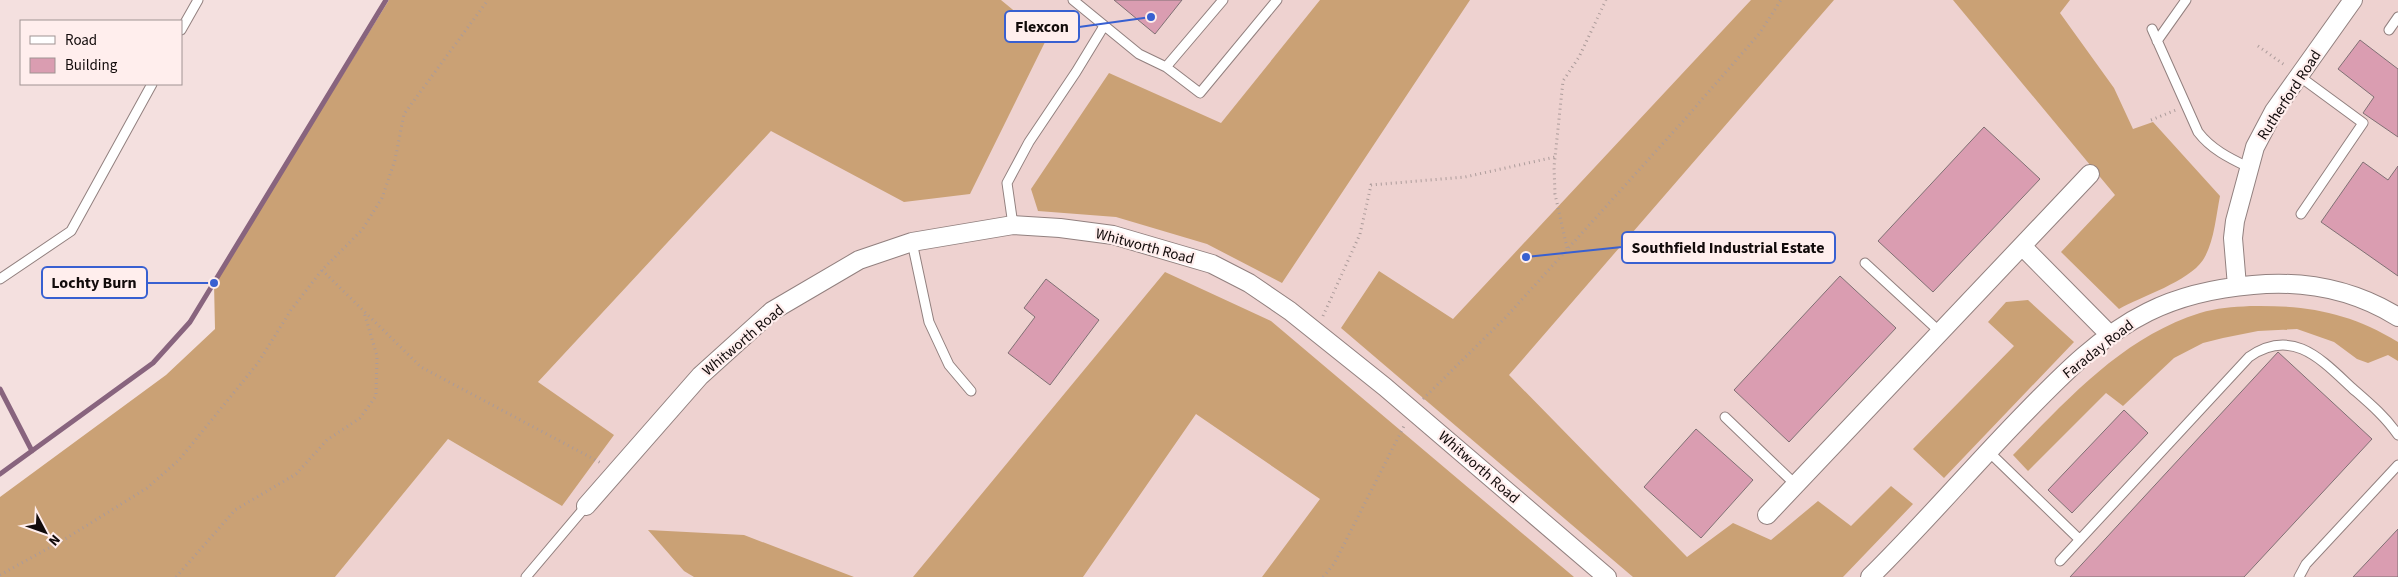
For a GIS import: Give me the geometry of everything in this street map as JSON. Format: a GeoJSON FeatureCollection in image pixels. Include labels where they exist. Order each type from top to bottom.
{"type":"FeatureCollection","features":[{"type":"Feature","properties":{"kind":"street","name":"Rutherford Road"},"geometry":{"type":"LineString","coordinates":[[2237,286],[2234,238],[2236,221],[2248,167],[2264,127],[2293,71],[2353,0]]}},
{"type":"Feature","properties":{"kind":"street"},"geometry":{"type":"LineString","coordinates":[[1767,516],[2090,174]]}},
{"type":"Feature","properties":{"kind":"street","name":"Whitworth Road"},"geometry":{"type":"LineString","coordinates":[[586,506],[700,376],[772,311],[859,260],[912,242],[1013,226],[1060,228],[1113,235],[1212,264],[1249,283],[1324,338],[1412,410],[1607,577]]}},
{"type":"Feature","properties":{"kind":"street"},"geometry":{"type":"LineString","coordinates":[[2022,246],[2110,335]]}},
{"type":"Feature","properties":{"kind":"street","name":"Faraday Road"},"geometry":{"type":"LineString","coordinates":[[1870,577],[2058,380],[2110,335],[2130,322],[2168,303],[2202,293],[2237,286],[2266,283],[2317,286],[2352,295],[2398,317]]}},
{"type":"Feature","properties":{"kind":"lane"},"geometry":{"type":"LineString","coordinates":[[182,28],[198,0]]}},
{"type":"Feature","properties":{"kind":"lane"},"geometry":{"type":"LineString","coordinates":[[1073,0],[1139,54],[1166,67],[1200,93],[1277,0]]}},
{"type":"Feature","properties":{"kind":"lane"},"geometry":{"type":"LineString","coordinates":[[1166,67],[1223,0]]}},
{"type":"Feature","properties":{"kind":"lane"},"geometry":{"type":"LineString","coordinates":[[2157,41],[2186,0]]}},
{"type":"Feature","properties":{"kind":"lane"},"geometry":{"type":"LineString","coordinates":[[2389,30],[2398,17]]}},
{"type":"Feature","properties":{"kind":"lane"},"geometry":{"type":"LineString","coordinates":[[1013,226],[1007,183],[1029,142],[1104,26]]}},
{"type":"Feature","properties":{"kind":"lane"},"geometry":{"type":"LineString","coordinates":[[2152,29],[2198,132],[2204,140],[2221,153],[2248,167]]}},
{"type":"Feature","properties":{"kind":"lane"},"geometry":{"type":"LineString","coordinates":[[2293,71],[2363,123],[2300,214]]}},
{"type":"Feature","properties":{"kind":"lane"},"geometry":{"type":"LineString","coordinates":[[0,279],[71,231],[151,85]]}},
{"type":"Feature","properties":{"kind":"lane"},"geometry":{"type":"LineString","coordinates":[[912,242],[929,322],[949,366],[971,391]]}},
{"type":"Feature","properties":{"kind":"lane"},"geometry":{"type":"LineString","coordinates":[[1865,263],[1940,332]]}},
{"type":"Feature","properties":{"kind":"lane"},"geometry":{"type":"LineString","coordinates":[[2060,560],[2249,357],[2272,345],[2295,346],[2314,354],[2380,413],[2398,434]]}},
{"type":"Feature","properties":{"kind":"lane"},"geometry":{"type":"LineString","coordinates":[[1726,416],[1796,485]]}},
{"type":"Feature","properties":{"kind":"lane"},"geometry":{"type":"LineString","coordinates":[[1988,452],[2079,539]]}},
{"type":"Feature","properties":{"kind":"lane"},"geometry":{"type":"LineString","coordinates":[[2298,577],[2306,564],[2398,465]]}},
{"type":"Feature","properties":{"kind":"lane"},"geometry":{"type":"LineString","coordinates":[[526,577],[586,506]]}},
{"type":"Feature","properties":{"kind":"path"},"geometry":{"type":"LineString","coordinates":[[0,575],[65,539],[147,488],[179,460],[258,363],[291,310],[322,270],[362,230],[382,198],[396,160],[404,114],[488,0]]}},
{"type":"Feature","properties":{"kind":"path"},"geometry":{"type":"LineString","coordinates":[[1567,248],[1555,194],[1555,157],[1562,81],[1579,57],[1606,0]]}},
{"type":"Feature","properties":{"kind":"path"},"geometry":{"type":"LineString","coordinates":[[1323,577],[1334,564],[1412,410],[1507,316],[1753,41],[1781,0]]}},
{"type":"Feature","properties":{"kind":"path"},"geometry":{"type":"LineString","coordinates":[[2258,46],[2293,71]]}},
{"type":"Feature","properties":{"kind":"path"},"geometry":{"type":"LineString","coordinates":[[2151,120],[2186,105]]}},
{"type":"Feature","properties":{"kind":"path"},"geometry":{"type":"LineString","coordinates":[[1324,338],[1323,313],[1360,234],[1371,185],[1465,177],[1555,157]]}},
{"type":"Feature","properties":{"kind":"path"},"geometry":{"type":"LineString","coordinates":[[322,270],[421,367],[617,472]]}},
{"type":"Feature","properties":{"kind":"path"},"geometry":{"type":"LineString","coordinates":[[176,577],[235,510],[296,474],[327,440],[360,418],[376,396],[377,356],[364,311]]}},
{"type":"Feature","properties":{"kind":"shaded area"},"geometry":{"type":"Polygon","coordinates":[[[389,0],[1001,0],[1047,38],[970,194],[904,202],[771,131],[538,382],[614,435],[562,506],[448,439],[335,577],[0,577],[0,497],[166,375],[215,329],[214,283],[389,0]]]}},
{"type":"Feature","properties":{"kind":"shaded area"},"geometry":{"type":"Polygon","coordinates":[[[851,0],[2398,0],[2398,577],[335,577],[448,439],[562,506],[538,382],[771,131],[851,0]]]}},
{"type":"Feature","properties":{"kind":"shaded area"},"geometry":{"type":"Polygon","coordinates":[[[1320,0],[1470,0],[1282,283],[1207,244],[1116,217],[1038,211],[1031,189],[1109,73],[1221,123],[1320,0]]]}},
{"type":"Feature","properties":{"kind":"shaded area"},"geometry":{"type":"Polygon","coordinates":[[[1751,0],[1834,0],[1509,375],[1687,557],[1733,523],[1771,540],[1818,501],[1851,526],[1891,486],[1913,504],[1843,577],[1633,577],[1341,328],[1379,271],[1453,319],[1751,0]]]}},
{"type":"Feature","properties":{"kind":"shaded area"},"geometry":{"type":"Polygon","coordinates":[[[1953,0],[2070,0],[2060,13],[2114,88],[2133,129],[2153,122],[2220,196],[2210,246],[2203,260],[2196,268],[2176,282],[2119,309],[2061,252],[2115,195],[1953,0]]]}},
{"type":"Feature","properties":{"kind":"shaded area"},"geometry":{"type":"Polygon","coordinates":[[[1165,272],[1271,321],[1574,577],[1262,577],[1320,499],[1196,414],[1083,577],[913,577],[1165,272]]]}},
{"type":"Feature","properties":{"kind":"shaded area"},"geometry":{"type":"Polygon","coordinates":[[[2028,300],[2074,342],[1944,478],[1913,449],[2014,346],[1988,322],[2006,302],[2028,300]]]}},
{"type":"Feature","properties":{"kind":"shaded area"},"geometry":{"type":"Polygon","coordinates":[[[2231,307],[2309,309],[2344,317],[2380,332],[2398,342],[2398,361],[2388,355],[2368,363],[2357,359],[2334,342],[2297,329],[2258,331],[2223,338],[2203,343],[2174,358],[2123,406],[2106,393],[2028,471],[2013,455],[2098,372],[2146,337],[2200,313],[2231,307]]]}},
{"type":"Feature","properties":{"kind":"shaded area"},"geometry":{"type":"Polygon","coordinates":[[[648,530],[744,535],[854,577],[694,577],[684,571],[648,530]]]}},
{"type":"Feature","properties":{"kind":"building"},"geometry":{"type":"Polygon","coordinates":[[[1114,0],[1182,0],[1155,34],[1114,0]]]}},
{"type":"Feature","properties":{"kind":"building"},"geometry":{"type":"Polygon","coordinates":[[[2360,40],[2398,69],[2398,137],[2363,113],[2374,97],[2338,69],[2360,40]]]}},
{"type":"Feature","properties":{"kind":"building"},"geometry":{"type":"Polygon","coordinates":[[[1984,127],[2040,179],[1933,292],[1878,241],[1984,127]]]}},
{"type":"Feature","properties":{"kind":"building"},"geometry":{"type":"Polygon","coordinates":[[[2363,162],[2388,180],[2398,166],[2398,276],[2321,222],[2363,162]]]}},
{"type":"Feature","properties":{"kind":"building"},"geometry":{"type":"Polygon","coordinates":[[[1840,276],[1896,328],[1789,442],[1734,390],[1840,276]]]}},
{"type":"Feature","properties":{"kind":"building"},"geometry":{"type":"Polygon","coordinates":[[[1046,279],[1099,320],[1050,385],[1008,353],[1035,317],[1024,308],[1046,279]]]}},
{"type":"Feature","properties":{"kind":"building"},"geometry":{"type":"Polygon","coordinates":[[[2278,352],[2372,439],[2244,577],[2070,577],[2278,352]]]}},
{"type":"Feature","properties":{"kind":"building"},"geometry":{"type":"Polygon","coordinates":[[[2124,410],[2148,433],[2072,513],[2048,490],[2124,410]]]}},
{"type":"Feature","properties":{"kind":"building"},"geometry":{"type":"Polygon","coordinates":[[[1696,429],[1753,480],[1701,538],[1644,487],[1696,429]]]}},
{"type":"Feature","properties":{"kind":"building"},"geometry":{"type":"Polygon","coordinates":[[[2398,529],[2398,577],[2353,577],[2398,529]]]}},
{"type":"Feature","properties":{"kind":"waterway"},"geometry":{"type":"LineString","coordinates":[[0,474],[153,363],[190,322],[386,0]]}},
{"type":"Feature","properties":{"kind":"waterway"},"geometry":{"type":"LineString","coordinates":[[0,389],[32,451]]}},
{"type":"Feature","properties":{"kind":"place","name":"Flexcon"},"geometry":{"type":"Point","coordinates":[1151,17]}},
{"type":"Feature","properties":{"kind":"place","name":"Southfield Industrial Estate"},"geometry":{"type":"Point","coordinates":[1526,257]}},
{"type":"Feature","properties":{"kind":"place","name":"Lochty Burn"},"geometry":{"type":"Point","coordinates":[214,283]}}]}
